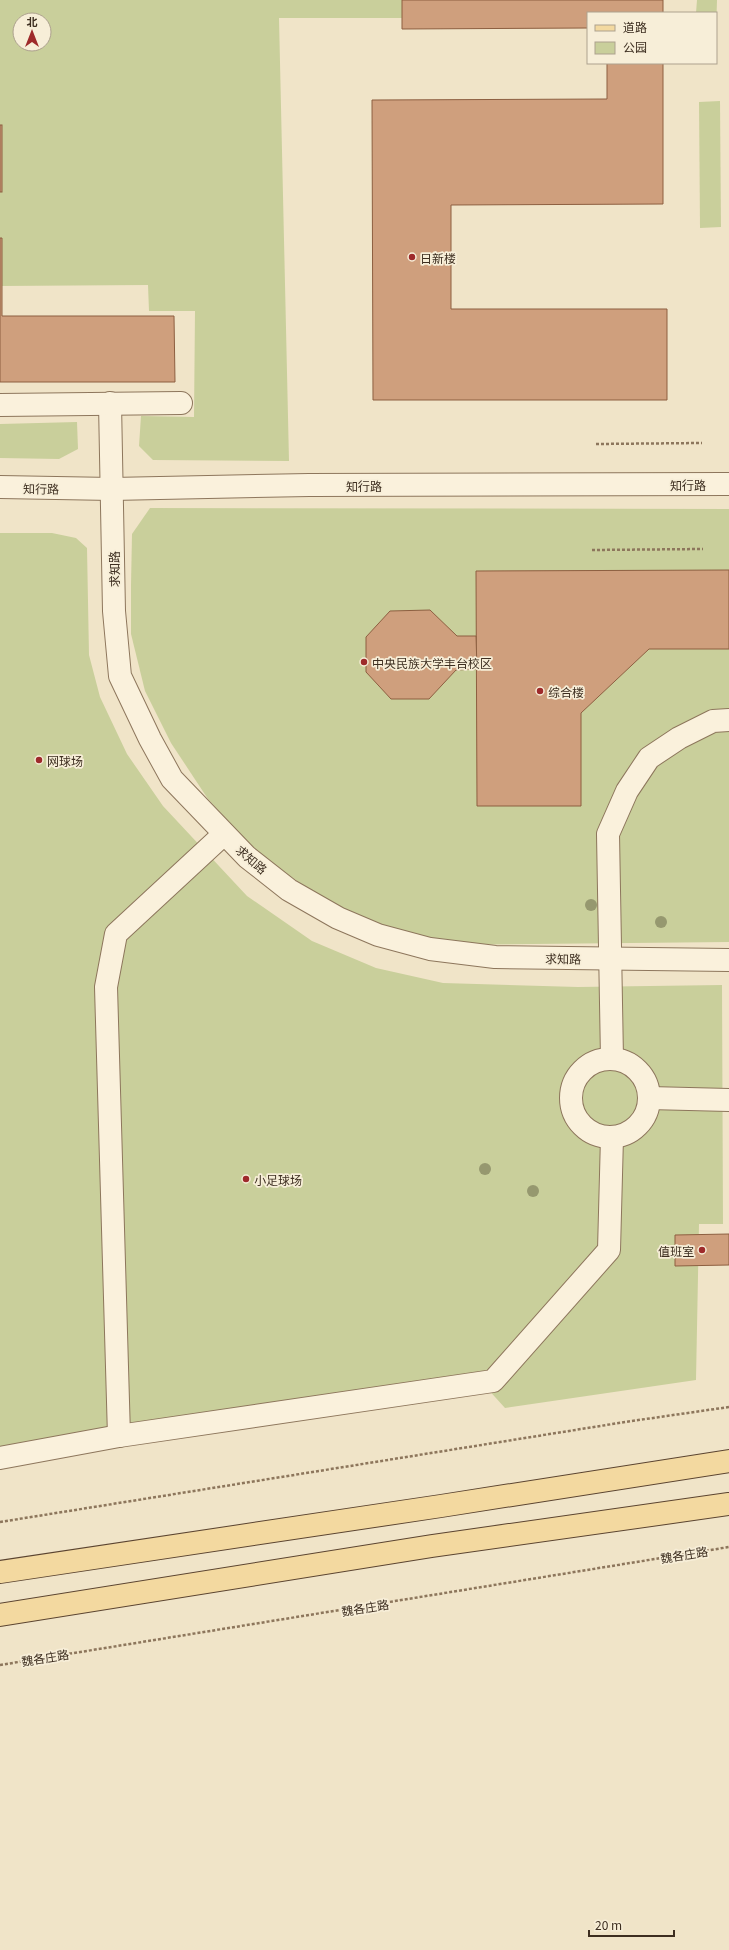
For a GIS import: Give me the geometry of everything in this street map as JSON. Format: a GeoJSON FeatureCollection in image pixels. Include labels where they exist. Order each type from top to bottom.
{"type":"FeatureCollection","features":[{"type":"Feature","properties":{"kind":"main road"},"geometry":{"type":"LineString","coordinates":[[0,1572],[441,1506],[729,1460]]}},
{"type":"Feature","properties":{"kind":"main road"},"geometry":{"type":"LineString","coordinates":[[0,1615],[432,1546],[729,1504]]}},
{"type":"Feature","properties":{"kind":"street","name":"求知路"},"geometry":{"type":"LineString","coordinates":[[110,403],[114,611],[120,676],[150,739],[172,779],[247,857],[289,890],[338,918],[378,935],[430,949],[495,957],[729,960]]}},
{"type":"Feature","properties":{"kind":"street"},"geometry":{"type":"LineString","coordinates":[[0,405],[181,403]]}},
{"type":"Feature","properties":{"kind":"street","name":"知行路"},"geometry":{"type":"LineString","coordinates":[[0,487],[112,489],[309,485],[729,484]]}},
{"type":"Feature","properties":{"kind":"street"},"geometry":{"type":"LineString","coordinates":[[612,1059],[608,834],[627,790],[649,758],[679,738],[713,721],[729,720]]}},
{"type":"Feature","properties":{"kind":"street"},"geometry":{"type":"LineString","coordinates":[[119,1436],[106,987],[116,934],[224,834]]}},
{"type":"Feature","properties":{"kind":"street"},"geometry":{"type":"LineString","coordinates":[[612,1059],[625,1062],[636,1069],[644,1079],[649,1092],[649,1098],[649,1105],[644,1117],[636,1128],[624,1134],[612,1137],[599,1136],[588,1131],[579,1122],[573,1111],[571,1099],[573,1086],[579,1075],[588,1066],[599,1061],[612,1059]]}},
{"type":"Feature","properties":{"kind":"street"},"geometry":{"type":"LineString","coordinates":[[649,1098],[729,1100]]}},
{"type":"Feature","properties":{"kind":"street"},"geometry":{"type":"LineString","coordinates":[[0,1458],[119,1436],[493,1381],[609,1250],[612,1137]]}},
{"type":"Feature","properties":{"kind":"path"},"geometry":{"type":"LineString","coordinates":[[596,444],[702,443]]}},
{"type":"Feature","properties":{"kind":"path"},"geometry":{"type":"LineString","coordinates":[[592,550],[703,550]]}},
{"type":"Feature","properties":{"kind":"path"},"geometry":{"type":"LineString","coordinates":[[0,1522],[617,1423],[729,1407]]}},
{"type":"Feature","properties":{"kind":"path","name":"魏各庄路"},"geometry":{"type":"LineString","coordinates":[[0,1664],[729,1547]]}},
{"type":"Feature","properties":{"kind":"green space"},"geometry":{"type":"Polygon","coordinates":[[[0,0],[424,0],[424,18],[279,18],[289,461],[153,460],[139,446],[141,416],[194,417],[195,311],[149,311],[148,285],[0,286],[0,0]]]}},
{"type":"Feature","properties":{"kind":"green space"},"geometry":{"type":"Polygon","coordinates":[[[697,0],[717,0],[717,12],[696,12],[697,0]]]}},
{"type":"Feature","properties":{"kind":"green space"},"geometry":{"type":"Polygon","coordinates":[[[720,101],[721,227],[700,228],[699,102],[720,101]]]}},
{"type":"Feature","properties":{"kind":"green space"},"geometry":{"type":"Polygon","coordinates":[[[77,422],[78,449],[59,459],[0,458],[0,424],[77,422]]]}},
{"type":"Feature","properties":{"kind":"green space"},"geometry":{"type":"Polygon","coordinates":[[[150,508],[729,509],[729,942],[434,945],[338,909],[258,854],[208,799],[171,743],[145,691],[131,634],[132,534],[150,508]]]}},
{"type":"Feature","properties":{"kind":"green space"},"geometry":{"type":"Polygon","coordinates":[[[0,533],[52,533],[76,538],[87,548],[89,655],[100,697],[127,754],[163,806],[247,896],[312,941],[376,968],[443,983],[578,987],[722,985],[723,1224],[699,1224],[696,1380],[505,1408],[476,1376],[0,1451],[0,533]]]}},
{"type":"Feature","properties":{"kind":"building"},"geometry":{"type":"Polygon","coordinates":[[[402,0],[663,0],[663,12],[587,12],[587,28],[402,29],[402,0]]]}},
{"type":"Feature","properties":{"kind":"building","name":"日新楼"},"geometry":{"type":"Polygon","coordinates":[[[607,64],[663,64],[663,204],[451,205],[451,309],[667,309],[667,400],[373,400],[372,100],[607,99],[607,64]]]}},
{"type":"Feature","properties":{"kind":"building"},"geometry":{"type":"Polygon","coordinates":[[[0,125],[2,125],[2,192],[0,192],[0,125]]]}},
{"type":"Feature","properties":{"kind":"building"},"geometry":{"type":"Polygon","coordinates":[[[0,238],[2,238],[2,316],[174,316],[175,382],[0,382],[0,238]]]}},
{"type":"Feature","properties":{"kind":"building","name":"综合楼"},"geometry":{"type":"Polygon","coordinates":[[[729,570],[729,649],[649,649],[581,713],[581,806],[477,806],[476,571],[729,570]]]}},
{"type":"Feature","properties":{"kind":"building"},"geometry":{"type":"Polygon","coordinates":[[[430,610],[457,636],[476,636],[477,669],[456,670],[429,699],[391,699],[366,672],[366,637],[390,611],[430,610]]]}},
{"type":"Feature","properties":{"kind":"building","name":"值班室"},"geometry":{"type":"Polygon","coordinates":[[[729,1234],[729,1265],[675,1266],[675,1235],[729,1234]]]}},
{"type":"Feature","properties":{"kind":"place","name":"日新楼"},"geometry":{"type":"Point","coordinates":[412,257]}},
{"type":"Feature","properties":{"kind":"place","name":"中央民族大学丰台校区"},"geometry":{"type":"Point","coordinates":[364,662]}},
{"type":"Feature","properties":{"kind":"place","name":"综合楼"},"geometry":{"type":"Point","coordinates":[540,691]}},
{"type":"Feature","properties":{"kind":"place","name":"网球场"},"geometry":{"type":"Point","coordinates":[39,760]}},
{"type":"Feature","properties":{"kind":"place","name":"小足球场"},"geometry":{"type":"Point","coordinates":[246,1179]}},
{"type":"Feature","properties":{"kind":"place","name":"值班室"},"geometry":{"type":"Point","coordinates":[702,1250]}}]}
